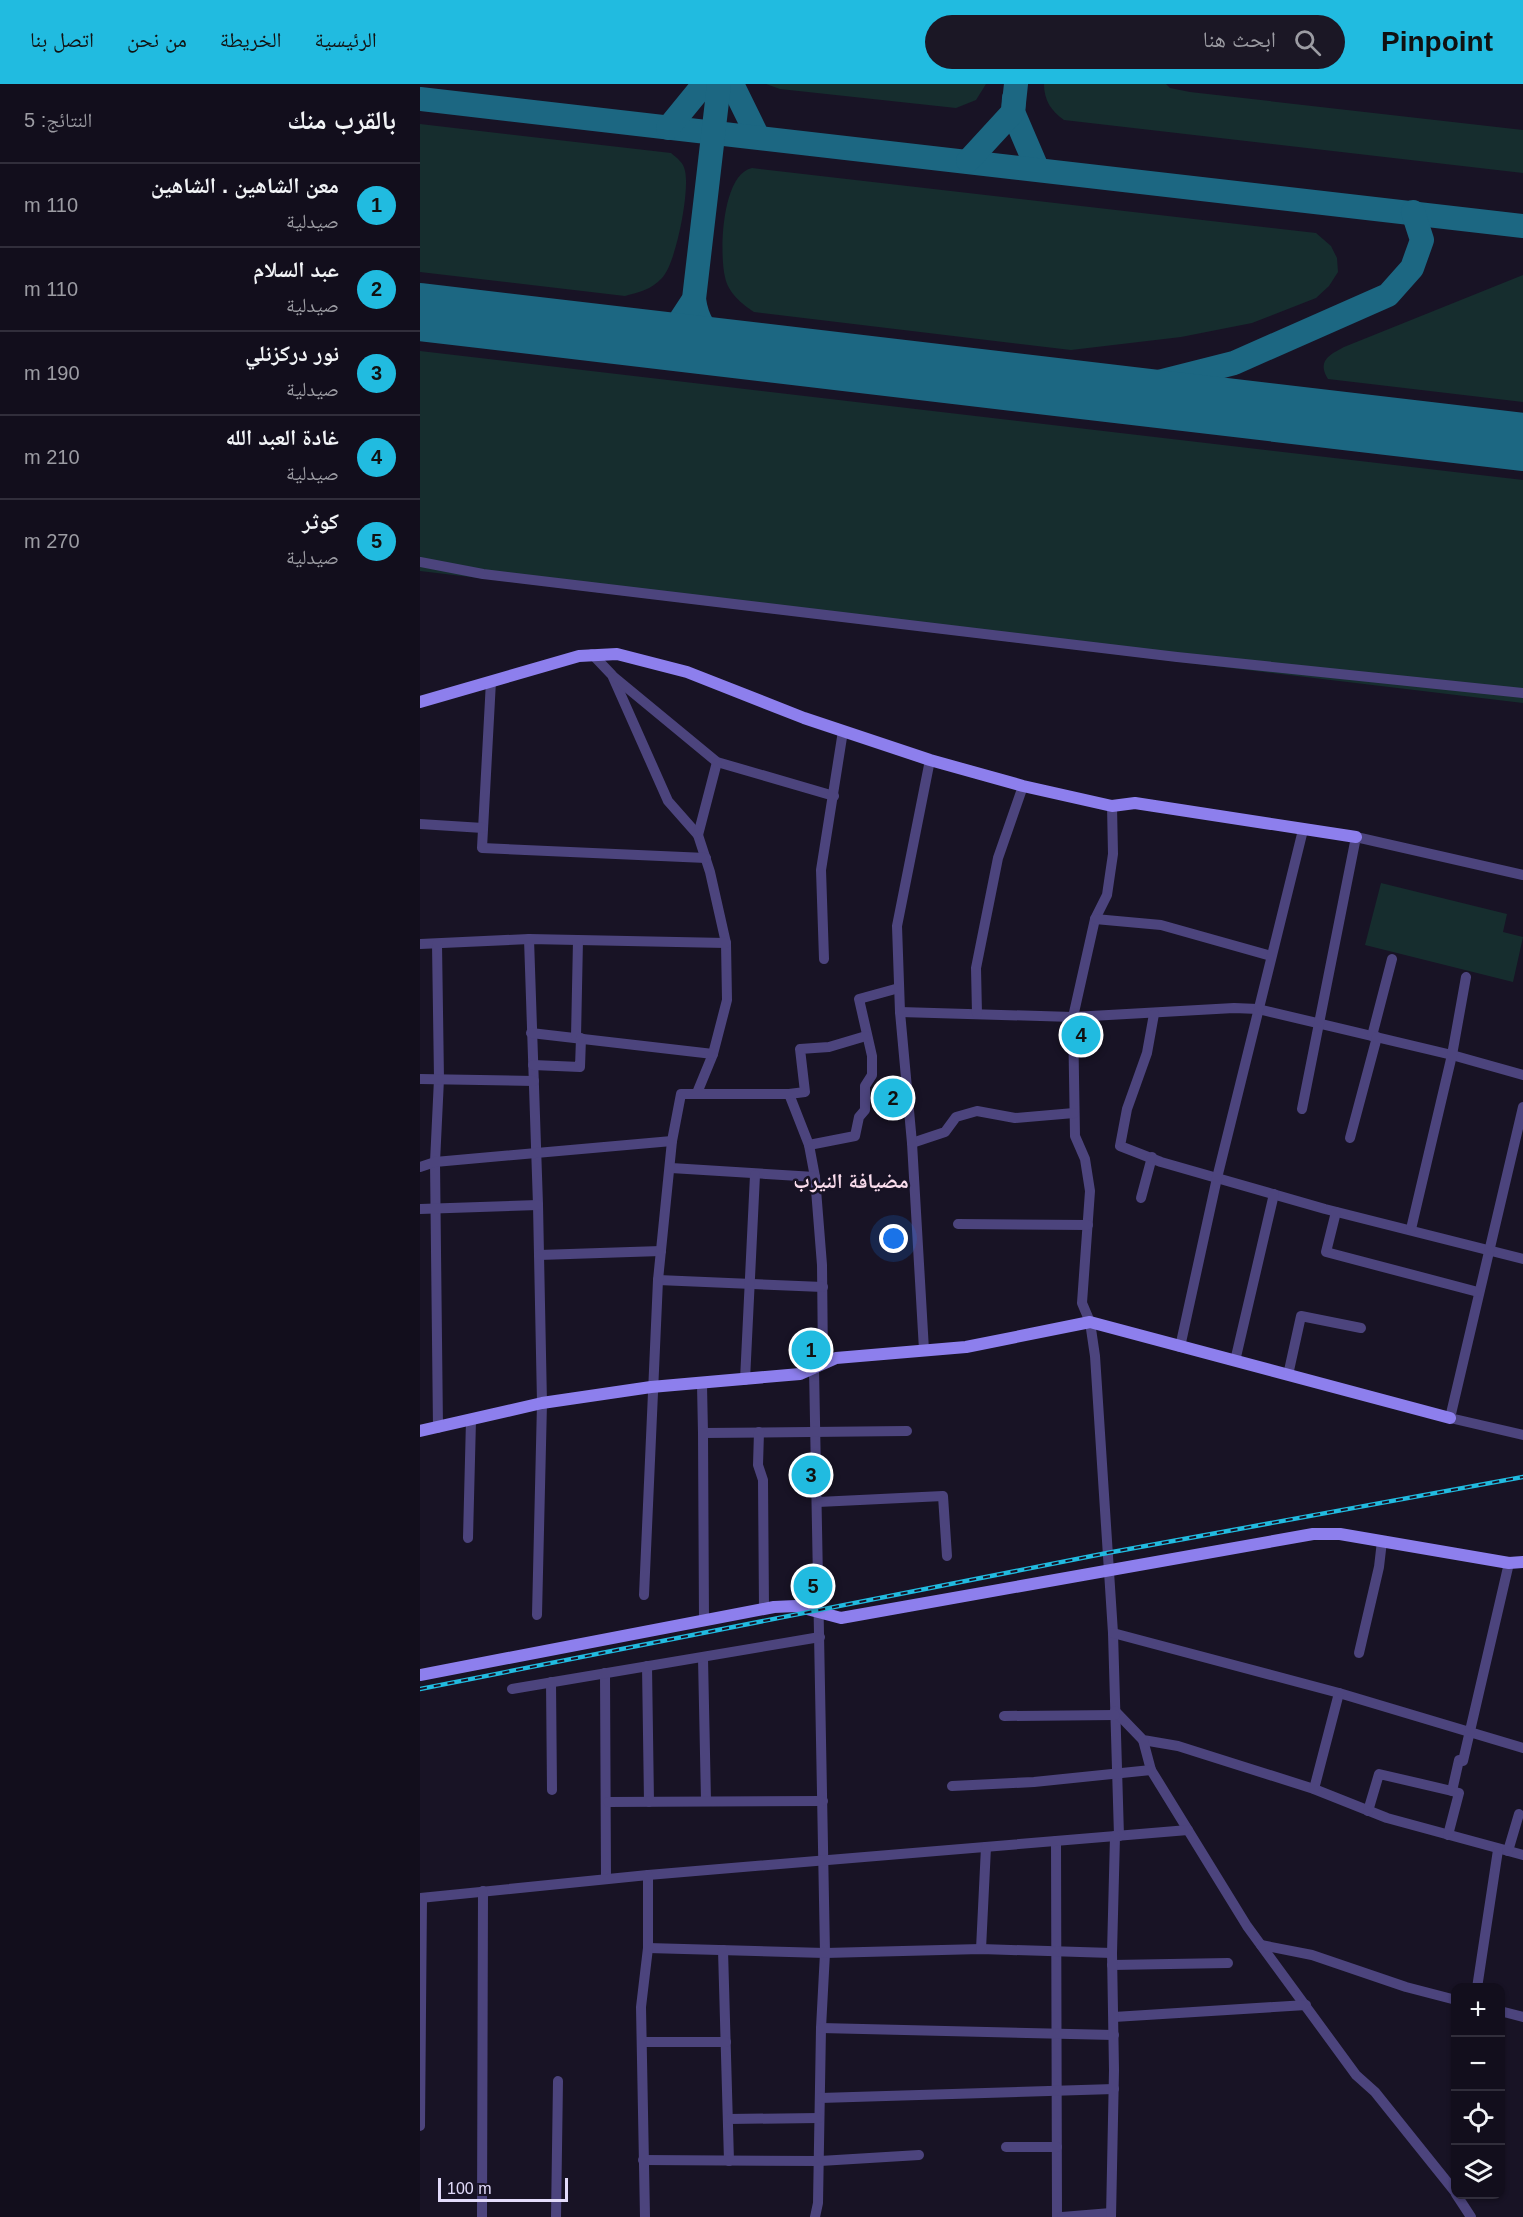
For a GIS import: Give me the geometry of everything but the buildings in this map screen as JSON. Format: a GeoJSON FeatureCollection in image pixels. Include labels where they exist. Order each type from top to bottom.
{"type":"FeatureCollection","features":[{"type":"Feature","properties":{"kind":"street"},"geometry":{"type":"LineString","coordinates":[[420,562],[483,574],[1165,655],[1523,693]]}},
{"type":"Feature","properties":{"kind":"street"},"geometry":{"type":"LineString","coordinates":[[592,654],[612,675],[717,762],[834,796]]}},
{"type":"Feature","properties":{"kind":"street"},"geometry":{"type":"LineString","coordinates":[[420,702],[592,654],[635,657],[687,672],[843,731],[930,760],[1023,786],[1112,806],[1135,803],[1356,837],[1523,875]]}},
{"type":"Feature","properties":{"kind":"street"},"geometry":{"type":"LineString","coordinates":[[612,675],[668,801],[698,836],[706,858],[726,943],[728,1000],[713,1054],[697,1093]]}},
{"type":"Feature","properties":{"kind":"street"},"geometry":{"type":"LineString","coordinates":[[491,681],[483,848],[706,858]]}},
{"type":"Feature","properties":{"kind":"street"},"geometry":{"type":"LineString","coordinates":[[824,959],[821,870],[843,731]]}},
{"type":"Feature","properties":{"kind":"street"},"geometry":{"type":"LineString","coordinates":[[924,1350],[912,1143],[900,1012],[897,926],[930,760]]}},
{"type":"Feature","properties":{"kind":"street"},"geometry":{"type":"LineString","coordinates":[[698,836],[717,762]]}},
{"type":"Feature","properties":{"kind":"street"},"geometry":{"type":"LineString","coordinates":[[977,1014],[976,968],[996,869],[1023,786]]}},
{"type":"Feature","properties":{"kind":"street"},"geometry":{"type":"LineString","coordinates":[[1062,2217],[1111,2215],[1114,2089],[1112,1953],[1118,1774],[1113,1632],[1095,1356],[1090,1322],[1082,1303],[1090,1191],[1088,1171],[1075,1136],[1073,1017],[1095,919],[1107,895],[1111,865],[1112,806]]}},
{"type":"Feature","properties":{"kind":"street"},"geometry":{"type":"LineString","coordinates":[[420,824],[483,828]]}},
{"type":"Feature","properties":{"kind":"street"},"geometry":{"type":"LineString","coordinates":[[1180,1347],[1217,1178],[1303,830]]}},
{"type":"Feature","properties":{"kind":"street"},"geometry":{"type":"LineString","coordinates":[[1302,1109],[1356,837]]}},
{"type":"Feature","properties":{"kind":"street"},"geometry":{"type":"LineString","coordinates":[[1095,919],[1161,925],[1271,956]]}},
{"type":"Feature","properties":{"kind":"street"},"geometry":{"type":"LineString","coordinates":[[420,944],[529,939],[726,943]]}},
{"type":"Feature","properties":{"kind":"street"},"geometry":{"type":"LineString","coordinates":[[529,939],[542,1403],[537,1615]]}},
{"type":"Feature","properties":{"kind":"street"},"geometry":{"type":"LineString","coordinates":[[533,1065],[580,1067],[578,940]]}},
{"type":"Feature","properties":{"kind":"street"},"geometry":{"type":"LineString","coordinates":[[437,944],[439,1079],[435,1162],[438,1428]]}},
{"type":"Feature","properties":{"kind":"street"},"geometry":{"type":"LineString","coordinates":[[1350,1138],[1392,959]]}},
{"type":"Feature","properties":{"kind":"street"},"geometry":{"type":"LineString","coordinates":[[1411,1229],[1452,1055],[1466,977]]}},
{"type":"Feature","properties":{"kind":"street"},"geometry":{"type":"LineString","coordinates":[[809,1146],[855,1136],[859,1117],[866,1110],[865,1086],[872,1075],[871,1049],[866,1036],[859,999],[899,988]]}},
{"type":"Feature","properties":{"kind":"street"},"geometry":{"type":"LineString","coordinates":[[900,1012],[1073,1017],[1234,1008],[1258,1009],[1452,1055],[1523,1075]]}},
{"type":"Feature","properties":{"kind":"street"},"geometry":{"type":"LineString","coordinates":[[1154,1014],[1147,1053],[1127,1109],[1120,1146],[1161,1162],[1336,1212],[1523,1259]]}},
{"type":"Feature","properties":{"kind":"street"},"geometry":{"type":"LineString","coordinates":[[531,1033],[713,1054]]}},
{"type":"Feature","properties":{"kind":"street"},"geometry":{"type":"LineString","coordinates":[[644,1595],[651,1387],[658,1280],[672,1141],[681,1094],[805,1092],[800,1049],[829,1047],[866,1036]]}},
{"type":"Feature","properties":{"kind":"street"},"geometry":{"type":"LineString","coordinates":[[420,1079],[534,1081]]}},
{"type":"Feature","properties":{"kind":"street"},"geometry":{"type":"LineString","coordinates":[[789,1094],[809,1146],[815,1177],[823,1287],[816,1432],[825,1953],[820,2028],[820,2161],[815,2217]]}},
{"type":"Feature","properties":{"kind":"street"},"geometry":{"type":"LineString","coordinates":[[1450,1418],[1523,1107]]}},
{"type":"Feature","properties":{"kind":"street"},"geometry":{"type":"LineString","coordinates":[[912,1143],[945,1131],[956,1117],[976,1111],[1015,1118],[1074,1113]]}},
{"type":"Feature","properties":{"kind":"street"},"geometry":{"type":"LineString","coordinates":[[420,1167],[435,1162],[672,1141]]}},
{"type":"Feature","properties":{"kind":"street"},"geometry":{"type":"LineString","coordinates":[[1141,1198],[1152,1157]]}},
{"type":"Feature","properties":{"kind":"street"},"geometry":{"type":"LineString","coordinates":[[671,1168],[815,1177]]}},
{"type":"Feature","properties":{"kind":"street"},"geometry":{"type":"LineString","coordinates":[[745,1380],[755,1175]]}},
{"type":"Feature","properties":{"kind":"street"},"geometry":{"type":"LineString","coordinates":[[1235,1361],[1274,1194]]}},
{"type":"Feature","properties":{"kind":"street"},"geometry":{"type":"LineString","coordinates":[[420,1209],[538,1205]]}},
{"type":"Feature","properties":{"kind":"street"},"geometry":{"type":"LineString","coordinates":[[1336,1212],[1326,1252],[1478,1292]]}},
{"type":"Feature","properties":{"kind":"street"},"geometry":{"type":"LineString","coordinates":[[958,1224],[1088,1225]]}},
{"type":"Feature","properties":{"kind":"street"},"geometry":{"type":"LineString","coordinates":[[539,1255],[661,1251]]}},
{"type":"Feature","properties":{"kind":"street"},"geometry":{"type":"LineString","coordinates":[[658,1280],[823,1287]]}},
{"type":"Feature","properties":{"kind":"street"},"geometry":{"type":"LineString","coordinates":[[1288,1375],[1301,1316],[1361,1328]]}},
{"type":"Feature","properties":{"kind":"street"},"geometry":{"type":"LineString","coordinates":[[420,1431],[542,1403],[651,1387],[702,1385],[800,1374],[836,1358],[989,1344],[1071,1324],[1090,1322],[1450,1418],[1523,1435]]}},
{"type":"Feature","properties":{"kind":"street"},"geometry":{"type":"LineString","coordinates":[[702,1385],[704,1621]]}},
{"type":"Feature","properties":{"kind":"street"},"geometry":{"type":"LineString","coordinates":[[468,1538],[471,1420]]}},
{"type":"Feature","properties":{"kind":"street"},"geometry":{"type":"LineString","coordinates":[[703,1433],[907,1431]]}},
{"type":"Feature","properties":{"kind":"street"},"geometry":{"type":"LineString","coordinates":[[759,1432],[758,1465],[763,1480],[764,1609]]}},
{"type":"Feature","properties":{"kind":"street"},"geometry":{"type":"LineString","coordinates":[[818,1502],[943,1496],[947,1556]]}},
{"type":"Feature","properties":{"kind":"street"},"geometry":{"type":"LineString","coordinates":[[420,1676],[764,1609],[796,1606],[841,1618],[1313,1534],[1340,1534],[1509,1563],[1523,1562]]}},
{"type":"Feature","properties":{"kind":"street"},"geometry":{"type":"LineString","coordinates":[[1359,1653],[1379,1567],[1382,1541]]}},
{"type":"Feature","properties":{"kind":"street"},"geometry":{"type":"LineString","coordinates":[[1452,1791],[1459,1760],[1463,1761],[1509,1563]]}},
{"type":"Feature","properties":{"kind":"street"},"geometry":{"type":"LineString","coordinates":[[1113,1632],[1339,1693],[1523,1748]]}},
{"type":"Feature","properties":{"kind":"street"},"geometry":{"type":"LineString","coordinates":[[512,1689],[820,1637]]}},
{"type":"Feature","properties":{"kind":"street"},"geometry":{"type":"LineString","coordinates":[[703,1658],[706,1801]]}},
{"type":"Feature","properties":{"kind":"street"},"geometry":{"type":"LineString","coordinates":[[647,1665],[649,1802]]}},
{"type":"Feature","properties":{"kind":"street"},"geometry":{"type":"LineString","coordinates":[[605,1673],[608,1802],[606,1879]]}},
{"type":"Feature","properties":{"kind":"street"},"geometry":{"type":"LineString","coordinates":[[551,1682],[552,1790]]}},
{"type":"Feature","properties":{"kind":"street"},"geometry":{"type":"LineString","coordinates":[[1314,1790],[1339,1693]]}},
{"type":"Feature","properties":{"kind":"street"},"geometry":{"type":"LineString","coordinates":[[1004,1716],[1115,1713],[1143,1740],[1151,1770],[1262,1945],[1356,2075],[1375,2092],[1451,2188]]}},
{"type":"Feature","properties":{"kind":"street"},"geometry":{"type":"LineString","coordinates":[[1143,1740],[1178,1746],[1314,1790],[1368,1811],[1523,1855]]}},
{"type":"Feature","properties":{"kind":"street"},"geometry":{"type":"LineString","coordinates":[[952,1786],[1034,1782],[1151,1770]]}},
{"type":"Feature","properties":{"kind":"street"},"geometry":{"type":"LineString","coordinates":[[1368,1811],[1379,1774],[1459,1793],[1448,1835]]}},
{"type":"Feature","properties":{"kind":"street"},"geometry":{"type":"LineString","coordinates":[[608,1802],[823,1801]]}},
{"type":"Feature","properties":{"kind":"street"},"geometry":{"type":"LineString","coordinates":[[1478,1983],[1503,1850],[1520,1814]]}},
{"type":"Feature","properties":{"kind":"street"},"geometry":{"type":"LineString","coordinates":[[420,2126],[421,1898],[648,1875],[1188,1830]]}},
{"type":"Feature","properties":{"kind":"street"},"geometry":{"type":"LineString","coordinates":[[1056,1841],[1057,2217]]}},
{"type":"Feature","properties":{"kind":"street"},"geometry":{"type":"LineString","coordinates":[[981,1949],[986,1847]]}},
{"type":"Feature","properties":{"kind":"street"},"geometry":{"type":"LineString","coordinates":[[645,2217],[641,2007],[648,1948],[648,1875]]}},
{"type":"Feature","properties":{"kind":"street"},"geometry":{"type":"LineString","coordinates":[[482,2217],[483,1890]]}},
{"type":"Feature","properties":{"kind":"street"},"geometry":{"type":"LineString","coordinates":[[1262,1945],[1312,1955],[1406,1987],[1451,1999]]}},
{"type":"Feature","properties":{"kind":"street"},"geometry":{"type":"LineString","coordinates":[[648,1948],[825,1953],[981,1949],[1112,1953]]}},
{"type":"Feature","properties":{"kind":"street"},"geometry":{"type":"LineString","coordinates":[[723,1950],[729,2161]]}},
{"type":"Feature","properties":{"kind":"street"},"geometry":{"type":"LineString","coordinates":[[1112,1965],[1228,1963]]}},
{"type":"Feature","properties":{"kind":"street"},"geometry":{"type":"LineString","coordinates":[[1114,2017],[1306,2004]]}},
{"type":"Feature","properties":{"kind":"street"},"geometry":{"type":"LineString","coordinates":[[1505,2012],[1523,2017]]}},
{"type":"Feature","properties":{"kind":"street"},"geometry":{"type":"LineString","coordinates":[[820,2028],[1114,2035]]}},
{"type":"Feature","properties":{"kind":"street"},"geometry":{"type":"LineString","coordinates":[[642,2042],[726,2042]]}},
{"type":"Feature","properties":{"kind":"street"},"geometry":{"type":"LineString","coordinates":[[556,2217],[558,2081]]}},
{"type":"Feature","properties":{"kind":"street"},"geometry":{"type":"LineString","coordinates":[[820,2098],[1114,2089]]}},
{"type":"Feature","properties":{"kind":"street"},"geometry":{"type":"LineString","coordinates":[[729,2119],[819,2118]]}},
{"type":"Feature","properties":{"kind":"street"},"geometry":{"type":"LineString","coordinates":[[1006,2147],[1057,2147]]}},
{"type":"Feature","properties":{"kind":"street"},"geometry":{"type":"LineString","coordinates":[[643,2160],[820,2161],[919,2156]]}},
{"type":"Feature","properties":{"kind":"street"},"geometry":{"type":"LineString","coordinates":[[1459,2199],[1471,2217]]}},
{"type":"Feature","properties":{"kind":"green space"},"geometry":{"type":"Polygon","coordinates":[[[766,84],[986,84],[976,100],[956,108],[780,89],[766,84]]]}},
{"type":"Feature","properties":{"kind":"green space"},"geometry":{"type":"Polygon","coordinates":[[[1044,84],[1166,84],[1170,88],[1190,92],[1523,130],[1523,173],[1064,120],[1049,105],[1044,84]]]}},
{"type":"Feature","properties":{"kind":"green space"},"geometry":{"type":"Polygon","coordinates":[[[420,124],[671,153],[683,166],[686,181],[681,227],[667,270],[654,285],[625,296],[420,272],[420,124]]]}},
{"type":"Feature","properties":{"kind":"green space"},"geometry":{"type":"Polygon","coordinates":[[[752,168],[1316,233],[1331,246],[1337,258],[1338,272],[1329,286],[1316,298],[1252,323],[1181,337],[1071,350],[754,312],[740,302],[729,288],[725,277],[722,250],[725,215],[734,184],[742,173],[752,168]]]}},
{"type":"Feature","properties":{"kind":"green space"},"geometry":{"type":"Polygon","coordinates":[[[1523,275],[1523,402],[1328,379],[1324,368],[1326,359],[1344,347],[1523,275]]]}},
{"type":"Feature","properties":{"kind":"green space"},"geometry":{"type":"Polygon","coordinates":[[[420,351],[1523,480],[1523,703],[420,571],[420,351]]]}},
{"type":"Feature","properties":{"kind":"green space"},"geometry":{"type":"Polygon","coordinates":[[[1381,883],[1507,914],[1503,932],[1523,937],[1513,982],[1365,945],[1381,883]]]}},
{"type":"Feature","properties":{"kind":"taxiway"},"geometry":{"type":"LineString","coordinates":[[668,128],[704,84]]}},
{"type":"Feature","properties":{"kind":"taxiway"},"geometry":{"type":"LineString","coordinates":[[650,339],[677,325],[694,299],[719,84]]}},
{"type":"Feature","properties":{"kind":"taxiway"},"geometry":{"type":"LineString","coordinates":[[732,84],[758,137]]}},
{"type":"Feature","properties":{"kind":"taxiway"},"geometry":{"type":"LineString","coordinates":[[1013,112],[968,161],[1013,112],[1016,84]]}},
{"type":"Feature","properties":{"kind":"taxiway"},"geometry":{"type":"LineString","coordinates":[[1014,98],[1013,112],[1037,168]]}},
{"type":"Feature","properties":{"kind":"taxiway"},"geometry":{"type":"LineString","coordinates":[[420,99],[1523,226]]}},
{"type":"Feature","properties":{"kind":"taxiway"},"geometry":{"type":"LineString","coordinates":[[1093,391],[1155,383],[1234,363],[1388,295],[1412,268],[1422,240],[1413,212]]}},
{"type":"Feature","properties":{"kind":"taxiway"},"geometry":{"type":"LineString","coordinates":[[694,299],[697,314],[703,326],[723,348]]}},
{"type":"Feature","properties":{"kind":"runway"},"geometry":{"type":"LineString","coordinates":[[420,312],[1523,442]]}},
{"type":"Feature","properties":{"kind":"railway"},"geometry":{"type":"LineString","coordinates":[[420,1689],[1107,1553],[1523,1477]]}},
{"type":"Feature","properties":{"kind":"place","name":"غادة العبد الله"},"geometry":{"type":"Point","coordinates":[1081,1035]}},
{"type":"Feature","properties":{"kind":"place","name":"عبد السلام"},"geometry":{"type":"Point","coordinates":[893,1098]}},
{"type":"Feature","properties":{"kind":"place","name":"معن الشاهين . الشاهين"},"geometry":{"type":"Point","coordinates":[811,1350]}},
{"type":"Feature","properties":{"kind":"place","name":"نور دركزنلي"},"geometry":{"type":"Point","coordinates":[811,1475]}},
{"type":"Feature","properties":{"kind":"place","name":"كوثر"},"geometry":{"type":"Point","coordinates":[813,1586]}},
{"type":"Feature","properties":{"kind":"district","name":"مضيافة النيرب"},"geometry":{"type":"Point","coordinates":[851,1180]}}]}
